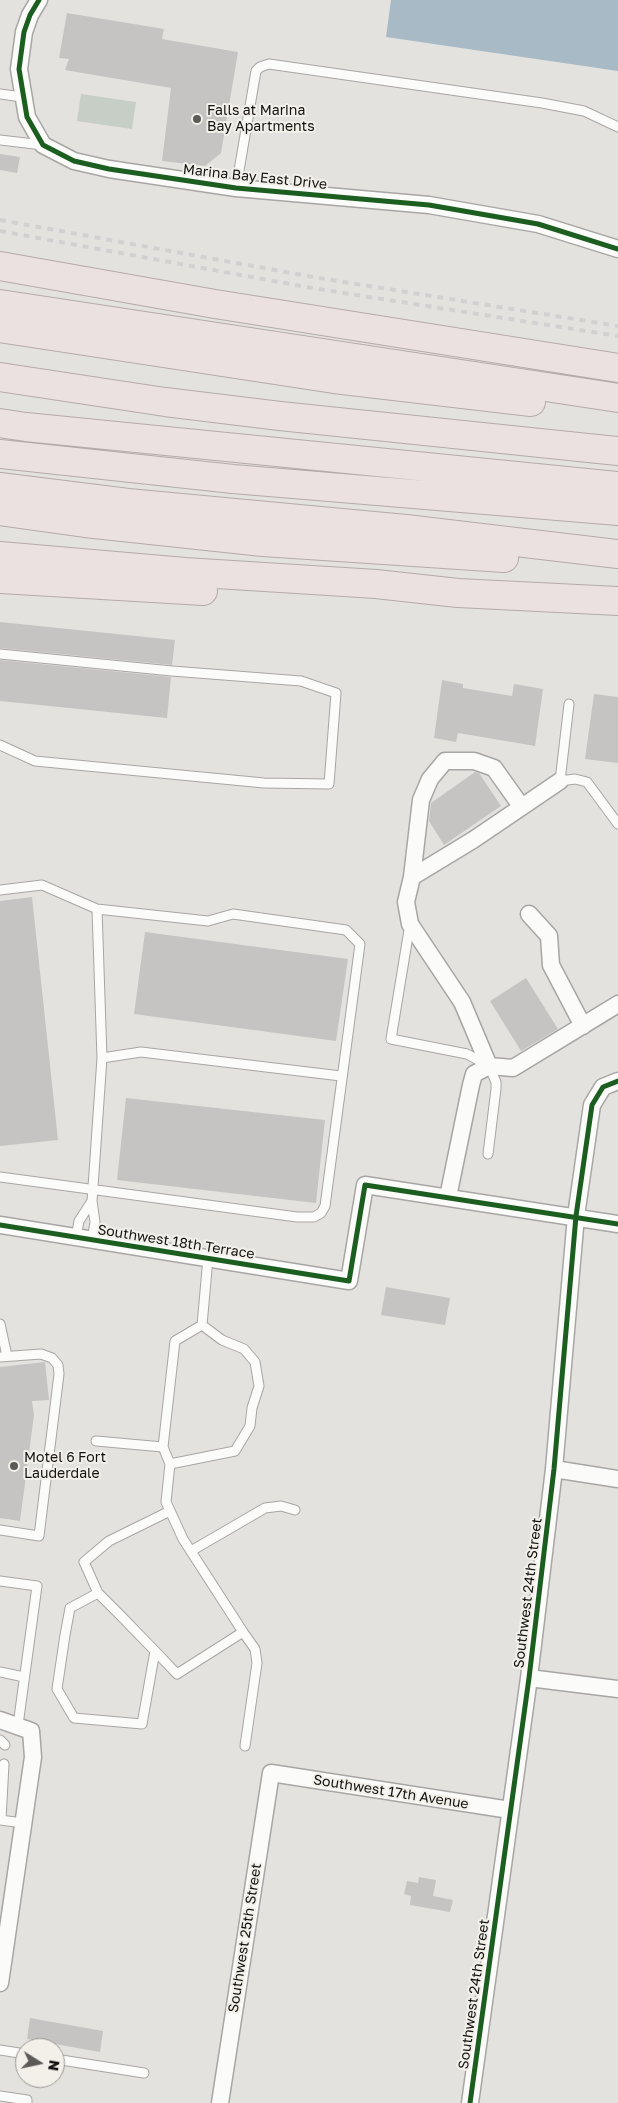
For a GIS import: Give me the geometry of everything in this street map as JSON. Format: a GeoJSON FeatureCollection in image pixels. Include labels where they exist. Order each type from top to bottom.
{"type":"FeatureCollection","features":[{"type":"Feature","properties":{"kind":"highway"},"geometry":{"type":"LineString","coordinates":[[0,266],[215,304],[618,368]]}},
{"type":"Feature","properties":{"kind":"highway"},"geometry":{"type":"LineString","coordinates":[[0,304],[618,398]]}},
{"type":"Feature","properties":{"kind":"highway"},"geometry":{"type":"LineString","coordinates":[[0,328],[409,389],[618,410]]}},
{"type":"Feature","properties":{"kind":"highway"},"geometry":{"type":"LineString","coordinates":[[0,377],[165,402],[280,416],[618,451]]}},
{"type":"Feature","properties":{"kind":"highway"},"geometry":{"type":"LineString","coordinates":[[0,394],[55,404],[376,442],[618,464]]}},
{"type":"Feature","properties":{"kind":"highway"},"geometry":{"type":"LineString","coordinates":[[0,423],[618,486]]}},
{"type":"Feature","properties":{"kind":"highway"},"geometry":{"type":"LineString","coordinates":[[0,454],[233,479],[618,511]]}},
{"type":"Feature","properties":{"kind":"highway"},"geometry":{"type":"LineString","coordinates":[[0,487],[128,503],[406,529],[618,554]]}},
{"type":"Feature","properties":{"kind":"highway"},"geometry":{"type":"LineString","coordinates":[[0,511],[85,523],[320,548],[504,558],[618,558]]}},
{"type":"Feature","properties":{"kind":"highway"},"geometry":{"type":"LineString","coordinates":[[0,556],[185,572],[376,584],[458,593],[618,602]]}},
{"type":"Feature","properties":{"kind":"highway"},"geometry":{"type":"LineString","coordinates":[[0,579],[273,594],[376,602],[458,593]]}},
{"type":"Feature","properties":{"kind":"street"},"geometry":{"type":"LineString","coordinates":[[39,0],[30,15],[24,32],[19,69],[22,97],[27,117],[43,145]]}},
{"type":"Feature","properties":{"kind":"street","name":"Marina Bay East Drive"},"geometry":{"type":"LineString","coordinates":[[43,145],[74,161],[109,169],[236,188],[429,205],[538,224],[618,249]]}},
{"type":"Feature","properties":{"kind":"street"},"geometry":{"type":"LineString","coordinates":[[489,1066],[462,1002],[410,924],[406,902],[412,877],[422,800],[430,779],[445,761],[474,761],[494,768],[521,806]]}},
{"type":"Feature","properties":{"kind":"street"},"geometry":{"type":"LineString","coordinates":[[412,877],[473,840],[560,781]]}},
{"type":"Feature","properties":{"kind":"street"},"geometry":{"type":"LineString","coordinates":[[529,914],[549,936],[551,965],[583,1026]]}},
{"type":"Feature","properties":{"kind":"street"},"geometry":{"type":"LineString","coordinates":[[618,1004],[513,1068],[489,1066],[474,1074],[470,1085],[448,1198],[576,1216],[618,1224]]}},
{"type":"Feature","properties":{"kind":"street","name":"Southwest 24th Street"},"geometry":{"type":"LineString","coordinates":[[470,2103],[529,1678],[554,1469],[576,1216],[592,1104],[611,1084]]}},
{"type":"Feature","properties":{"kind":"street","name":"Southwest 18th Terrace"},"geometry":{"type":"LineString","coordinates":[[0,1225],[349,1281],[365,1185],[448,1198]]}},
{"type":"Feature","properties":{"kind":"street"},"geometry":{"type":"LineString","coordinates":[[554,1469],[618,1479]]}},
{"type":"Feature","properties":{"kind":"street"},"geometry":{"type":"LineString","coordinates":[[529,1678],[618,1689]]}},
{"type":"Feature","properties":{"kind":"street"},"geometry":{"type":"LineString","coordinates":[[0,1720],[24,1728],[33,1758],[0,1983]]}},
{"type":"Feature","properties":{"kind":"street","name":"Southwest 17th Avenue"},"geometry":{"type":"LineString","coordinates":[[271,1773],[510,1810]]}},
{"type":"Feature","properties":{"kind":"street","name":"Southwest 25th Street"},"geometry":{"type":"LineString","coordinates":[[220,2103],[271,1773]]}},
{"type":"Feature","properties":{"kind":"lane"},"geometry":{"type":"LineString","coordinates":[[236,188],[256,71],[260,67],[269,64],[550,104],[584,111],[618,127]]}},
{"type":"Feature","properties":{"kind":"lane"},"geometry":{"type":"LineString","coordinates":[[0,94],[22,97]]}},
{"type":"Feature","properties":{"kind":"lane"},"geometry":{"type":"LineString","coordinates":[[0,140],[43,145]]}},
{"type":"Feature","properties":{"kind":"lane"},"geometry":{"type":"LineString","coordinates":[[0,654],[172,671],[301,681],[336,693],[329,784],[264,782],[35,761],[0,745]]}},
{"type":"Feature","properties":{"kind":"lane"},"geometry":{"type":"LineString","coordinates":[[569,704],[560,781],[574,779],[587,782],[618,824]]}},
{"type":"Feature","properties":{"kind":"lane"},"geometry":{"type":"LineString","coordinates":[[0,890],[42,885],[97,909],[208,921],[233,914],[346,930],[360,944],[325,1206],[321,1213],[314,1217],[297,1217],[94,1191],[0,1176]]}},
{"type":"Feature","properties":{"kind":"lane"},"geometry":{"type":"LineString","coordinates":[[84,1239],[79,1221],[92,1200],[94,1191],[102,1058],[97,909]]}},
{"type":"Feature","properties":{"kind":"lane"},"geometry":{"type":"LineString","coordinates":[[410,924],[391,1039],[467,1054],[489,1066],[496,1082],[496,1089],[488,1154]]}},
{"type":"Feature","properties":{"kind":"lane"},"geometry":{"type":"LineString","coordinates":[[102,1058],[140,1052],[341,1076]]}},
{"type":"Feature","properties":{"kind":"lane"},"geometry":{"type":"LineString","coordinates":[[84,1239],[95,1222],[92,1200]]}},
{"type":"Feature","properties":{"kind":"lane"},"geometry":{"type":"LineString","coordinates":[[202,1325],[208,1258]]}},
{"type":"Feature","properties":{"kind":"lane"},"geometry":{"type":"LineString","coordinates":[[0,1324],[4,1356],[41,1354],[52,1358],[58,1365],[59,1374],[39,1536],[0,1530]]}},
{"type":"Feature","properties":{"kind":"lane"},"geometry":{"type":"LineString","coordinates":[[202,1325],[175,1342],[163,1447],[170,1464],[166,1502],[191,1551],[255,1649],[257,1663],[245,1746]]}},
{"type":"Feature","properties":{"kind":"lane"},"geometry":{"type":"LineString","coordinates":[[170,1464],[235,1451],[250,1426],[252,1408],[260,1386],[255,1362],[244,1349],[222,1340],[202,1325]]}},
{"type":"Feature","properties":{"kind":"lane"},"geometry":{"type":"LineString","coordinates":[[96,1441],[163,1447]]}},
{"type":"Feature","properties":{"kind":"lane"},"geometry":{"type":"LineString","coordinates":[[191,1551],[265,1508],[281,1506],[295,1510]]}},
{"type":"Feature","properties":{"kind":"lane"},"geometry":{"type":"LineString","coordinates":[[170,1511],[109,1541],[84,1562],[98,1593],[177,1674],[243,1632]]}},
{"type":"Feature","properties":{"kind":"lane"},"geometry":{"type":"LineString","coordinates":[[0,1581],[37,1586],[24,1676],[24,1728]]}},
{"type":"Feature","properties":{"kind":"lane"},"geometry":{"type":"LineString","coordinates":[[98,1593],[70,1608],[57,1689],[74,1718],[142,1724],[155,1651]]}},
{"type":"Feature","properties":{"kind":"lane"},"geometry":{"type":"LineString","coordinates":[[0,1672],[24,1676]]}},
{"type":"Feature","properties":{"kind":"lane"},"geometry":{"type":"LineString","coordinates":[[4,1764],[0,1820],[23,1823]]}},
{"type":"Feature","properties":{"kind":"lane"},"geometry":{"type":"LineString","coordinates":[[0,2050],[15,2052]]}},
{"type":"Feature","properties":{"kind":"lane"},"geometry":{"type":"LineString","coordinates":[[65,2061],[144,2073]]}},
{"type":"Feature","properties":{"kind":"lane"},"geometry":{"type":"LineString","coordinates":[[0,2096],[27,2100],[27,2103]]}},
{"type":"Feature","properties":{"kind":"shaded area"},"geometry":{"type":"Polygon","coordinates":[[[81,94],[136,102],[132,129],[77,121],[81,94]]]}},
{"type":"Feature","properties":{"kind":"water"},"geometry":{"type":"Polygon","coordinates":[[[391,0],[618,0],[618,71],[386,37],[391,0]]]}},
{"type":"Feature","properties":{"kind":"building","name":"Falls at Marina Bay Apartments"},"geometry":{"type":"Polygon","coordinates":[[[67,13],[164,29],[162,39],[238,52],[221,153],[205,166],[162,161],[171,88],[65,70],[69,59],[59,58],[67,13]]]}},
{"type":"Feature","properties":{"kind":"building"},"geometry":{"type":"Polygon","coordinates":[[[0,154],[20,157],[17,173],[0,170],[0,154]]]}},
{"type":"Feature","properties":{"kind":"building"},"geometry":{"type":"Polygon","coordinates":[[[0,622],[175,640],[172,665],[0,648],[0,622]]]}},
{"type":"Feature","properties":{"kind":"building"},"geometry":{"type":"Polygon","coordinates":[[[0,660],[171,677],[167,718],[0,701],[0,660]]]}},
{"type":"Feature","properties":{"kind":"building"},"geometry":{"type":"Polygon","coordinates":[[[442,680],[463,684],[463,688],[512,696],[514,684],[543,689],[535,746],[458,733],[456,742],[434,738],[442,680]]]}},
{"type":"Feature","properties":{"kind":"building"},"geometry":{"type":"Polygon","coordinates":[[[594,694],[618,697],[618,763],[585,759],[594,694]]]}},
{"type":"Feature","properties":{"kind":"building"},"geometry":{"type":"Polygon","coordinates":[[[475,772],[479,773],[501,806],[444,845],[429,821],[431,803],[475,772]]]}},
{"type":"Feature","properties":{"kind":"building"},"geometry":{"type":"Polygon","coordinates":[[[32,897],[58,1140],[0,1146],[0,901],[32,897]]]}},
{"type":"Feature","properties":{"kind":"building"},"geometry":{"type":"Polygon","coordinates":[[[145,932],[348,959],[336,1041],[134,1014],[145,932]]]}},
{"type":"Feature","properties":{"kind":"building"},"geometry":{"type":"Polygon","coordinates":[[[526,978],[558,1029],[521,1051],[490,1001],[526,978]]]}},
{"type":"Feature","properties":{"kind":"building"},"geometry":{"type":"Polygon","coordinates":[[[126,1098],[325,1120],[316,1203],[117,1180],[126,1098]]]}},
{"type":"Feature","properties":{"kind":"building"},"geometry":{"type":"Polygon","coordinates":[[[386,1287],[450,1298],[445,1325],[381,1315],[386,1287]]]}},
{"type":"Feature","properties":{"kind":"building","name":"Motel 6 Fort Lauderdale"},"geometry":{"type":"Polygon","coordinates":[[[45,1362],[49,1400],[32,1401],[34,1415],[20,1521],[0,1518],[0,1367],[45,1362]]]}},
{"type":"Feature","properties":{"kind":"building"},"geometry":{"type":"Polygon","coordinates":[[[419,1877],[436,1880],[433,1896],[453,1900],[450,1912],[410,1905],[411,1896],[404,1894],[407,1881],[418,1883],[419,1877]]]}},
{"type":"Feature","properties":{"kind":"building"},"geometry":{"type":"Polygon","coordinates":[[[30,2018],[103,2031],[100,2052],[65,2046],[65,2038],[27,2038],[30,2018]]]}},
{"type":"Feature","properties":{"kind":"railway"},"geometry":{"type":"LineString","coordinates":[[0,220],[313,277],[618,326]]}},
{"type":"Feature","properties":{"kind":"railway"},"geometry":{"type":"LineString","coordinates":[[0,231],[312,288],[618,336]]}},
{"type":"Feature","properties":{"kind":"cycle path"},"geometry":{"type":"LineString","coordinates":[[39,0],[30,15],[24,32],[19,69],[27,117],[43,145],[74,161],[109,169],[236,188],[429,205],[538,224],[618,249]]}},
{"type":"Feature","properties":{"kind":"cycle path"},"geometry":{"type":"LineString","coordinates":[[470,2103],[529,1678],[554,1469],[576,1216],[592,1105],[603,1087],[618,1081]]}},
{"type":"Feature","properties":{"kind":"cycle path"},"geometry":{"type":"LineString","coordinates":[[0,1225],[349,1281],[365,1185],[618,1224]]}},
{"type":"Feature","properties":{"kind":"place","name":"Falls at Marina Bay Apartments"},"geometry":{"type":"Point","coordinates":[197,119]}},
{"type":"Feature","properties":{"kind":"place","name":"Motel 6 Fort Lauderdale"},"geometry":{"type":"Point","coordinates":[14,1466]}}]}
